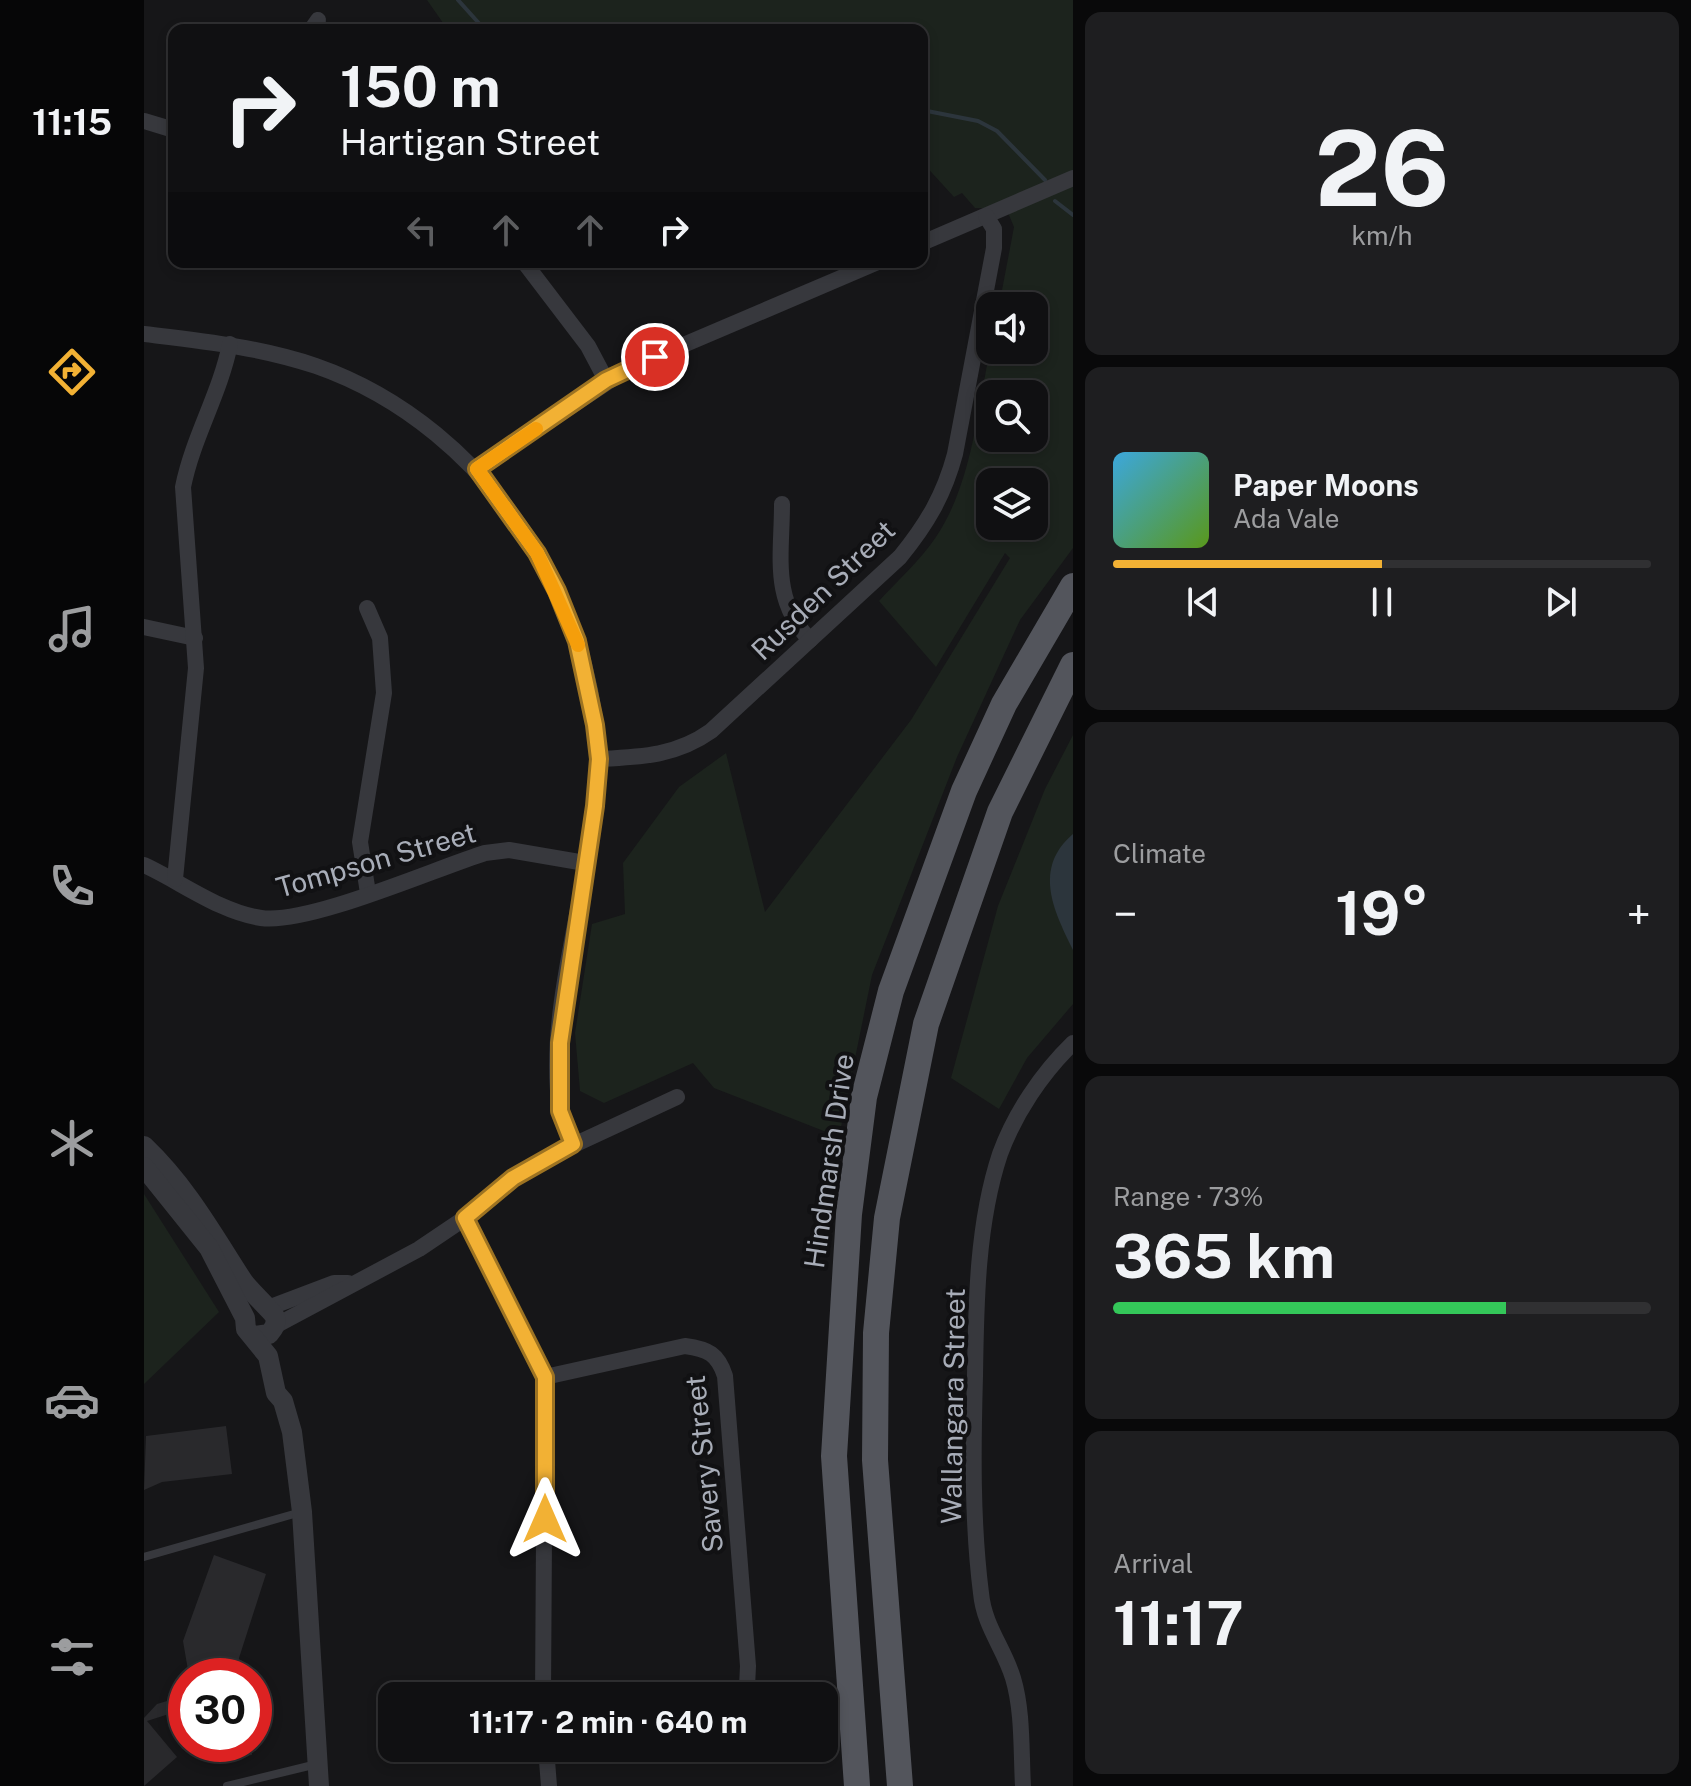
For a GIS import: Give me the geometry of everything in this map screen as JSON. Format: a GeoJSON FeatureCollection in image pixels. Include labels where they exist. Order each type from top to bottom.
{"type":"FeatureCollection","features":[{"type":"Feature","properties":{"kind":"main road","name":"Hindmarsh Drive"},"geometry":{"type":"LineString","coordinates":[[857,1786],[834,1456],[849,1214],[864,1097],[891,991],[964,791],[1004,704],[1073,586]]}},
{"type":"Feature","properties":{"kind":"main road"},"geometry":{"type":"LineString","coordinates":[[900,1786],[875,1460],[876,1333],[887,1218],[926,1024],[1000,812],[1073,665]]}},
{"type":"Feature","properties":{"kind":"street"},"geometry":{"type":"LineString","coordinates":[[144,121],[168,128]]}},
{"type":"Feature","properties":{"kind":"street"},"geometry":{"type":"LineString","coordinates":[[928,240],[1073,178]]}},
{"type":"Feature","properties":{"kind":"street","name":"Rusden Street"},"geometry":{"type":"LineString","coordinates":[[599,759],[657,755],[690,746],[711,731],[900,557],[940,500],[955,454],[994,248],[994,229],[986,216]]}},
{"type":"Feature","properties":{"kind":"street"},"geometry":{"type":"LineString","coordinates":[[529,268],[588,346],[606,380]]}},
{"type":"Feature","properties":{"kind":"street"},"geometry":{"type":"LineString","coordinates":[[477,469],[606,380],[864,268]]}},
{"type":"Feature","properties":{"kind":"street"},"geometry":{"type":"LineString","coordinates":[[144,334],[230,344],[304,362],[365,388],[411,415],[477,469],[537,553],[557,591],[577,641],[588,685],[599,759],[560,1043],[560,1111],[573,1144]]}},
{"type":"Feature","properties":{"kind":"street"},"geometry":{"type":"LineString","coordinates":[[175,879],[196,668],[183,487],[189,459],[225,368],[230,344]]}},
{"type":"Feature","properties":{"kind":"street"},"geometry":{"type":"LineString","coordinates":[[782,504],[781,586],[794,623],[810,640]]}},
{"type":"Feature","properties":{"kind":"street"},"geometry":{"type":"LineString","coordinates":[[367,608],[380,638],[384,693],[360,842],[368,893]]}},
{"type":"Feature","properties":{"kind":"street"},"geometry":{"type":"LineString","coordinates":[[144,627],[195,638]]}},
{"type":"Feature","properties":{"kind":"street","name":"Tompson Street"},"geometry":{"type":"LineString","coordinates":[[144,865],[223,905],[264,918],[313,912],[485,853],[509,850],[585,863]]}},
{"type":"Feature","properties":{"kind":"street","name":"Wallangara Street"},"geometry":{"type":"LineString","coordinates":[[1023,1786],[1016,1691],[1012,1674],[989,1631],[981,1595],[973,1460],[977,1300],[988,1208],[1001,1154],[1024,1105],[1052,1064],[1073,1043]]}},
{"type":"Feature","properties":{"kind":"street"},"geometry":{"type":"LineString","coordinates":[[263,1321],[334,1283],[348,1283],[419,1249],[465,1218],[513,1178],[573,1144],[677,1097]]}},
{"type":"Feature","properties":{"kind":"street"},"geometry":{"type":"LineString","coordinates":[[144,1146],[181,1186],[237,1285],[263,1321],[276,1393],[283,1401],[292,1432],[302,1512],[319,1786]]}},
{"type":"Feature","properties":{"kind":"street"},"geometry":{"type":"LineString","coordinates":[[144,1167],[215,1244]]}},
{"type":"Feature","properties":{"kind":"street"},"geometry":{"type":"LineString","coordinates":[[465,1218],[545,1377],[543,1682]]}},
{"type":"Feature","properties":{"kind":"street","name":"Savery Street"},"geometry":{"type":"LineString","coordinates":[[545,1377],[685,1346],[705,1348],[720,1359],[725,1376],[747,1682]]}},
{"type":"Feature","properties":{"kind":"street"},"geometry":{"type":"LineString","coordinates":[[547,1762],[549,1786]]}},
{"type":"Feature","properties":{"kind":"lane"},"geometry":{"type":"LineString","coordinates":[[144,1557],[302,1512]]}},
{"type":"Feature","properties":{"kind":"lane"},"geometry":{"type":"LineString","coordinates":[[227,1786],[318,1764]]}},
{"type":"Feature","properties":{"kind":"shaded area"},"geometry":{"type":"Polygon","coordinates":[[[427,0],[1073,0],[1073,548],[1020,620],[957,757],[872,975],[839,1137],[714,1088],[693,1063],[604,1103],[580,1091],[575,1033],[592,924],[625,914],[623,863],[679,787],[726,753],[765,912],[911,720],[1010,558],[1005,553],[936,667],[879,601],[923,554],[948,516],[958,494],[976,425],[976,452],[1048,452],[1048,380],[984,380],[987,364],[1048,364],[1048,292],[1002,292],[1014,227],[1006,208],[975,208],[962,193],[954,197],[928,169],[928,24],[444,24],[427,0]]]}},
{"type":"Feature","properties":{"kind":"shaded area"},"geometry":{"type":"Polygon","coordinates":[[[1073,735],[1073,1004],[1027,1058],[999,1109],[951,1078],[998,906],[1045,789],[1073,735]]]}},
{"type":"Feature","properties":{"kind":"shaded area"},"geometry":{"type":"Polygon","coordinates":[[[1073,834],[1073,950],[1054,905],[1050,875],[1053,861],[1073,834]]]}},
{"type":"Feature","properties":{"kind":"shaded area"},"geometry":{"type":"Polygon","coordinates":[[[144,1194],[219,1312],[144,1384],[144,1194]]]}},
{"type":"Feature","properties":{"kind":"building"},"geometry":{"type":"Polygon","coordinates":[[[226,1426],[232,1474],[162,1482],[144,1490],[146,1436],[226,1426]]]}},
{"type":"Feature","properties":{"kind":"building"},"geometry":{"type":"Polygon","coordinates":[[[214,1555],[266,1574],[239,1658],[186,1658],[183,1641],[214,1555]]]}},
{"type":"Feature","properties":{"kind":"building"},"geometry":{"type":"Polygon","coordinates":[[[167,1701],[168,1714],[147,1721],[168,1746],[168,1762],[171,1762],[144,1786],[144,1718],[157,1704],[167,1701]]]}},
{"type":"Feature","properties":{"kind":"waterway"},"geometry":{"type":"LineString","coordinates":[[458,0],[480,24]]}},
{"type":"Feature","properties":{"kind":"waterway"},"geometry":{"type":"LineString","coordinates":[[928,111],[978,121],[997,131],[1045,180]]}},
{"type":"Feature","properties":{"kind":"waterway"},"geometry":{"type":"LineString","coordinates":[[1055,201],[1073,215]]}},
{"type":"Feature","properties":{"kind":"slow traffic"},"geometry":{"type":"LineString","coordinates":[[536,429],[477,469],[503,501],[537,553],[557,591],[578,645]]}},
{"type":"Feature","properties":{"kind":"route"},"geometry":{"type":"LineString","coordinates":[[545,1519],[545,1377],[465,1218],[513,1178],[573,1144],[560,1111],[560,1043],[570,953],[590,843],[599,759],[583,663],[557,591],[537,553],[503,501],[477,469],[606,380],[655,357]]}}]}
